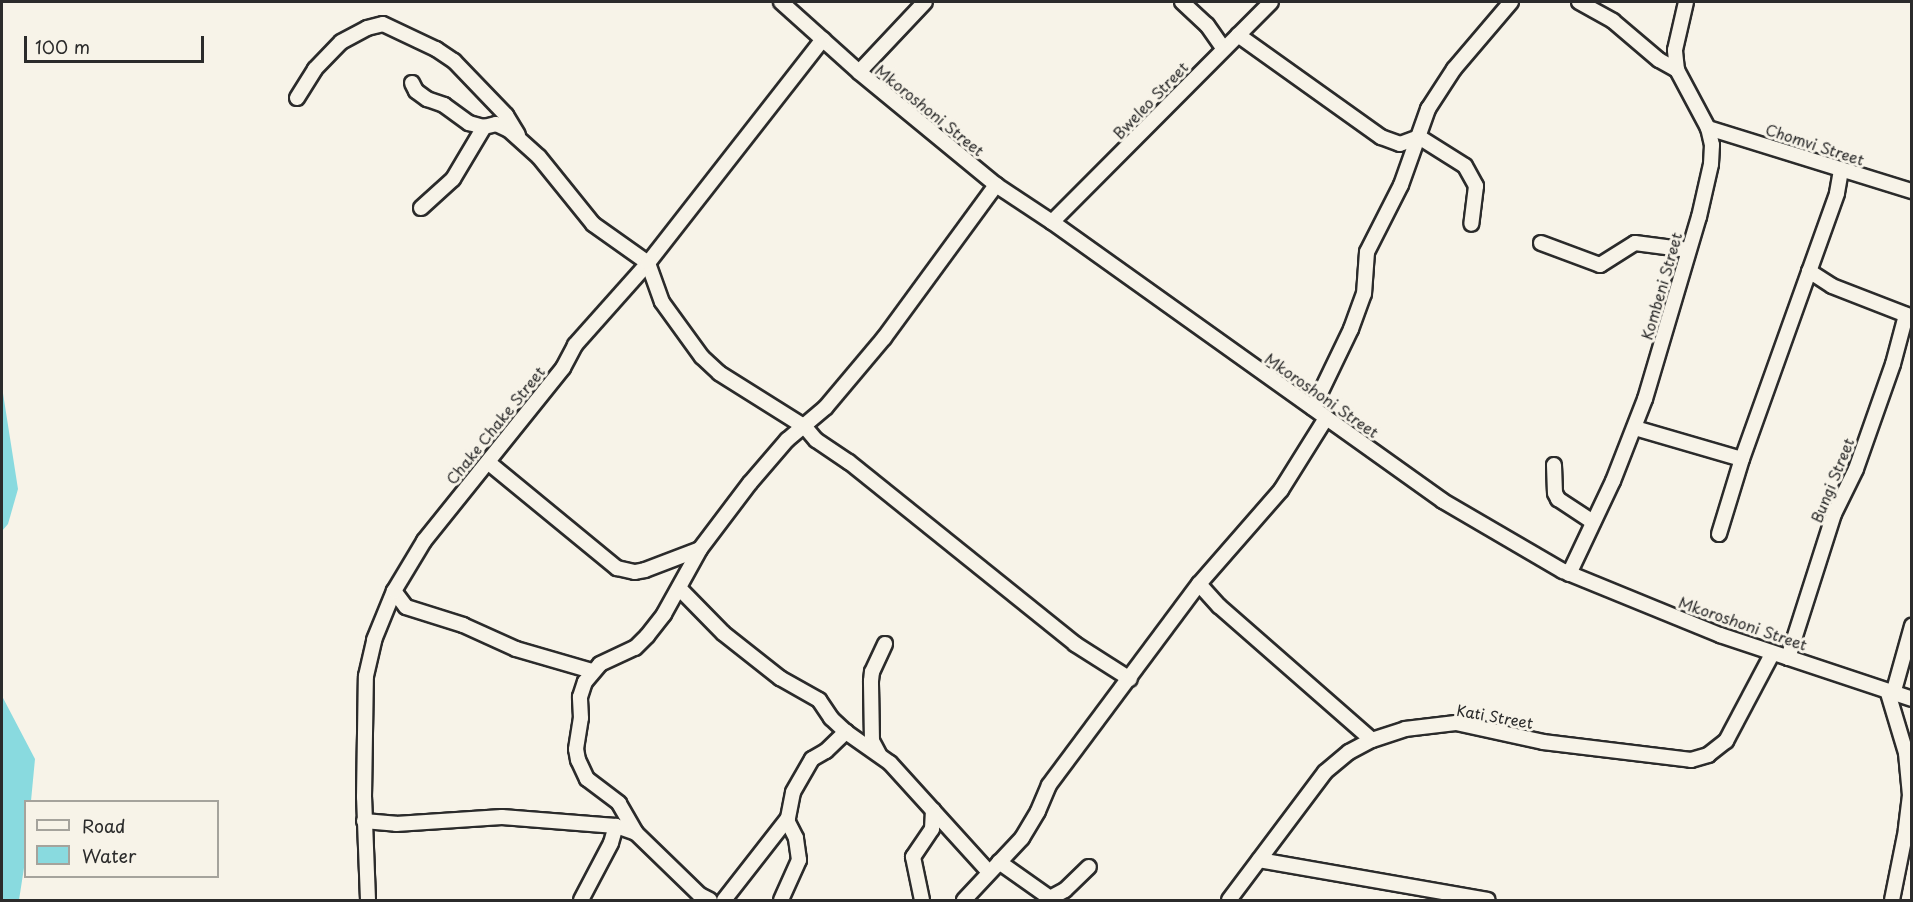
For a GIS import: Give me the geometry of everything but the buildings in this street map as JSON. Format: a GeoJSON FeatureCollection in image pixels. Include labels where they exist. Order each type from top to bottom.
{"type":"FeatureCollection","features":[{"type":"Feature","properties":{"kind":"street","name":"Mkoroshoni Street"},"geometry":{"type":"LineString","coordinates":[[781,2],[859,72],[996,185],[1052,222],[1443,501],[1569,574],[1772,654],[1911,699]]}},
{"type":"Feature","properties":{"kind":"street"},"geometry":{"type":"LineString","coordinates":[[859,72],[926,2]]}},
{"type":"Feature","properties":{"kind":"street"},"geometry":{"type":"LineString","coordinates":[[1182,2],[1207,25],[1224,49]]}},
{"type":"Feature","properties":{"kind":"street","name":"Bweleo Street"},"geometry":{"type":"LineString","coordinates":[[1052,222],[1271,2]]}},
{"type":"Feature","properties":{"kind":"street"},"geometry":{"type":"LineString","coordinates":[[1313,408],[1352,329],[1364,294],[1367,252],[1401,185],[1428,109],[1437,93],[1511,2]]}},
{"type":"Feature","properties":{"kind":"street"},"geometry":{"type":"LineString","coordinates":[[1580,2],[1613,21],[1659,60],[1677,70]]}},
{"type":"Feature","properties":{"kind":"street"},"geometry":{"type":"LineString","coordinates":[[1677,70],[1676,50],[1686,2]]}},
{"type":"Feature","properties":{"kind":"street"},"geometry":{"type":"LineString","coordinates":[[297,98],[315,69],[341,42],[367,28],[383,24],[436,49],[454,61],[506,115],[519,137],[593,224],[648,263],[662,302],[702,357],[719,373],[757,399],[805,426],[816,440],[849,462],[1075,644],[1130,679]]}},
{"type":"Feature","properties":{"kind":"street"},"geometry":{"type":"LineString","coordinates":[[1238,35],[1381,137],[1400,144],[1419,137]]}},
{"type":"Feature","properties":{"kind":"street","name":"Chake Chake Street"},"geometry":{"type":"LineString","coordinates":[[368,900],[364,821],[366,676],[374,640],[394,591],[424,541],[462,492],[489,463],[563,368],[575,345],[648,263],[823,39]]}},
{"type":"Feature","properties":{"kind":"street","name":"Kombeni Street"},"geometry":{"type":"LineString","coordinates":[[1569,574],[1635,428],[1699,217],[1711,164],[1712,145],[1708,128],[1677,70]]}},
{"type":"Feature","properties":{"kind":"street"},"geometry":{"type":"LineString","coordinates":[[412,83],[416,91],[427,99],[444,105],[469,123],[484,128],[496,124],[519,137]]}},
{"type":"Feature","properties":{"kind":"street"},"geometry":{"type":"LineString","coordinates":[[421,208],[453,179],[484,128]]}},
{"type":"Feature","properties":{"kind":"street","name":"Chomvi Street"},"geometry":{"type":"LineString","coordinates":[[1708,128],[1911,191]]}},
{"type":"Feature","properties":{"kind":"street"},"geometry":{"type":"LineString","coordinates":[[1419,137],[1457,161],[1473,177],[1476,186],[1471,224]]}},
{"type":"Feature","properties":{"kind":"street"},"geometry":{"type":"LineString","coordinates":[[1719,534],[1742,459],[1837,194],[1841,171]]}},
{"type":"Feature","properties":{"kind":"street"},"geometry":{"type":"LineString","coordinates":[[710,900],[700,895],[636,833],[619,802],[587,779],[578,760],[576,749],[580,697],[592,671],[635,648],[664,614],[700,549],[764,465],[839,392],[914,300],[996,185]]}},
{"type":"Feature","properties":{"kind":"street"},"geometry":{"type":"LineString","coordinates":[[1540,243],[1600,265],[1635,243],[1689,250]]}},
{"type":"Feature","properties":{"kind":"street"},"geometry":{"type":"LineString","coordinates":[[1809,271],[1832,286],[1909,316]]}},
{"type":"Feature","properties":{"kind":"street","name":"Bungi Street"},"geometry":{"type":"LineString","coordinates":[[1788,658],[1834,514],[1856,469],[1909,316]]}},
{"type":"Feature","properties":{"kind":"street"},"geometry":{"type":"LineString","coordinates":[[964,900],[1022,838],[1038,811],[1049,785],[1199,584],[1281,490],[1326,417]]}},
{"type":"Feature","properties":{"kind":"street"},"geometry":{"type":"LineString","coordinates":[[1635,428],[1742,459]]}},
{"type":"Feature","properties":{"kind":"street"},"geometry":{"type":"LineString","coordinates":[[489,463],[617,568],[635,572],[645,570],[700,549]]}},
{"type":"Feature","properties":{"kind":"street"},"geometry":{"type":"LineString","coordinates":[[1554,465],[1555,493],[1558,499],[1593,522]]}},
{"type":"Feature","properties":{"kind":"street"},"geometry":{"type":"LineString","coordinates":[[1199,584],[1219,606],[1372,740]]}},
{"type":"Feature","properties":{"kind":"street"},"geometry":{"type":"LineString","coordinates":[[679,588],[723,633],[764,667],[819,700],[831,718],[846,732],[890,763],[933,810],[994,867],[1050,898],[1065,890],[1089,867]]}},
{"type":"Feature","properties":{"kind":"street"},"geometry":{"type":"LineString","coordinates":[[394,591],[406,607],[463,625],[516,649],[592,671]]}},
{"type":"Feature","properties":{"kind":"street"},"geometry":{"type":"LineString","coordinates":[[1892,900],[1906,830],[1910,795],[1906,753],[1891,693],[1911,626]]}},
{"type":"Feature","properties":{"kind":"street"},"geometry":{"type":"LineString","coordinates":[[879,754],[872,741],[870,681],[885,644]]}},
{"type":"Feature","properties":{"kind":"street","name":"Kati Street"},"geometry":{"type":"LineString","coordinates":[[1229,900],[1325,772],[1349,752],[1372,740],[1406,729],[1456,723],[1543,742],[1691,760],[1708,755],[1726,741],[1772,654]]}},
{"type":"Feature","properties":{"kind":"street"},"geometry":{"type":"LineString","coordinates":[[724,900],[787,820],[793,792],[812,759],[828,749],[846,732]]}},
{"type":"Feature","properties":{"kind":"street"},"geometry":{"type":"LineString","coordinates":[[922,900],[913,857],[932,829],[933,810]]}},
{"type":"Feature","properties":{"kind":"street"},"geometry":{"type":"LineString","coordinates":[[364,821],[396,824],[502,817],[616,826],[636,833]]}},
{"type":"Feature","properties":{"kind":"street"},"geometry":{"type":"LineString","coordinates":[[781,900],[794,877],[799,860],[796,838],[787,820]]}},
{"type":"Feature","properties":{"kind":"street"},"geometry":{"type":"LineString","coordinates":[[581,900],[611,843],[616,826]]}},
{"type":"Feature","properties":{"kind":"street"},"geometry":{"type":"LineString","coordinates":[[1259,860],[1420,894],[1488,900]]}},
{"type":"Feature","properties":{"kind":"water"},"geometry":{"type":"Polygon","coordinates":[[[2,387],[18,489],[8,524],[2,531],[2,387]]]}},
{"type":"Feature","properties":{"kind":"water"},"geometry":{"type":"Polygon","coordinates":[[[2,696],[35,759],[31,800],[24,800],[24,868],[19,900],[2,900],[2,696]]]}}]}
